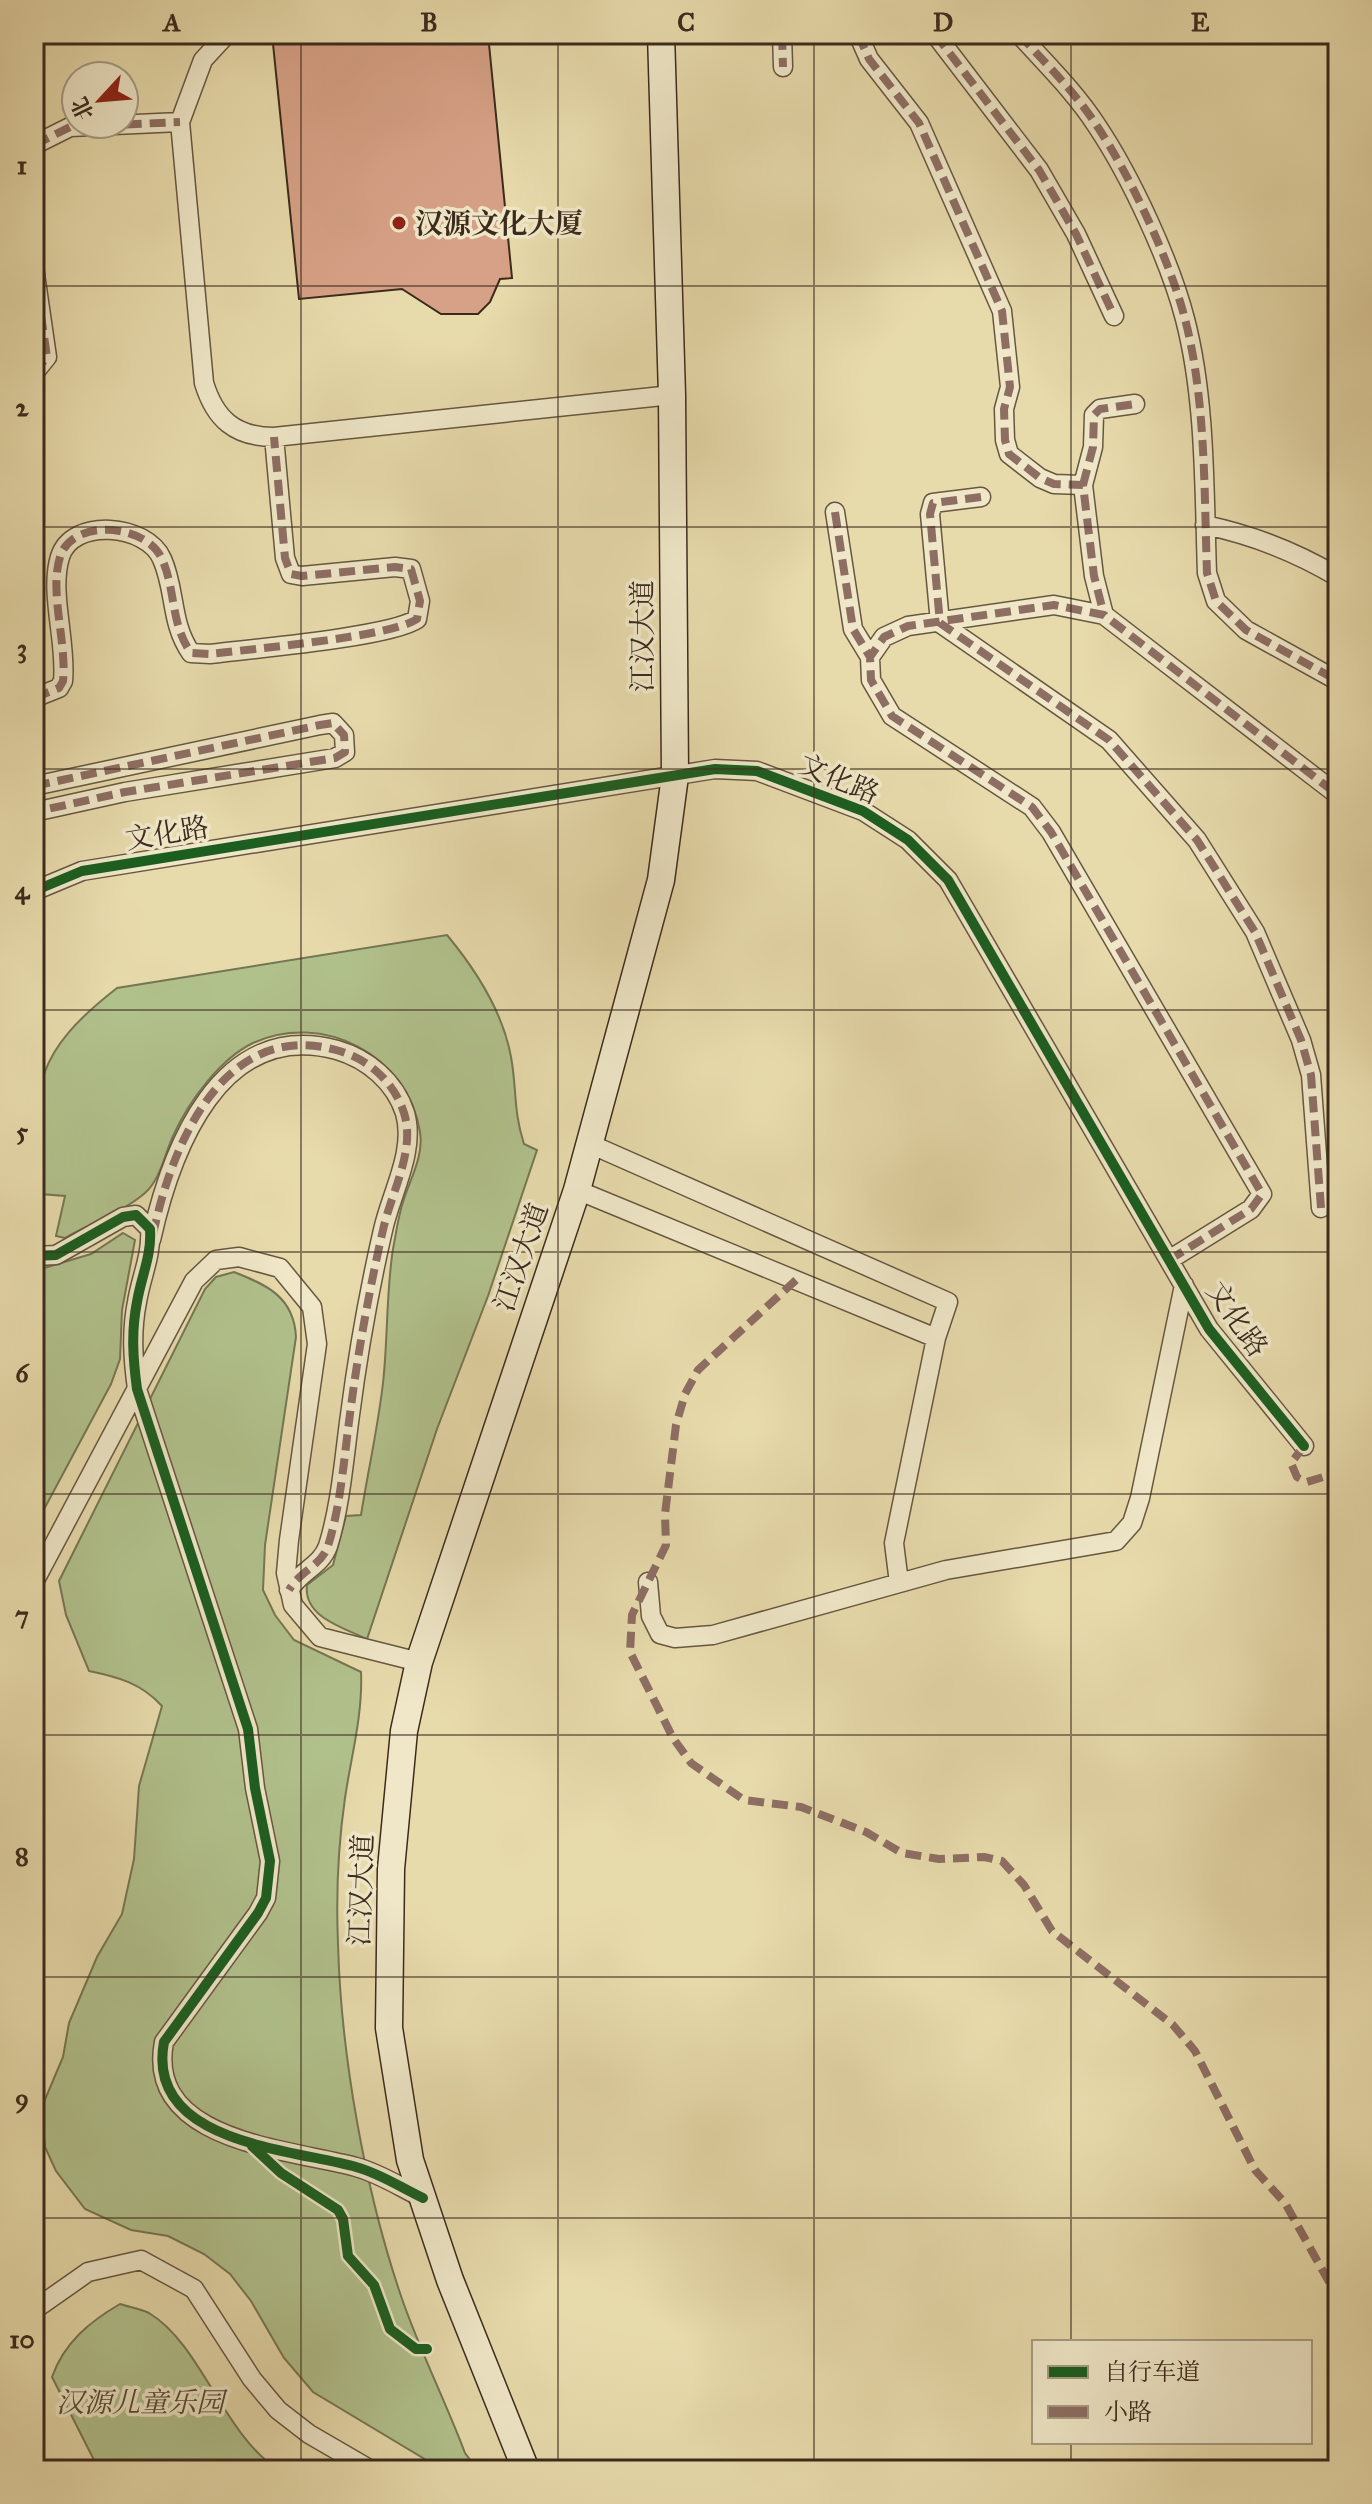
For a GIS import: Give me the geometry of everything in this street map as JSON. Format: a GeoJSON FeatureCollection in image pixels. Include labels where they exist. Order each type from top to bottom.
{"type":"FeatureCollection","features":[{"type":"Feature","properties":{"kind":"main road","name":"江汉大道"},"geometry":{"type":"LineString","coordinates":[[526,2470],[450,2280],[410,2160],[389,2028],[391,1869],[404,1731],[419,1662],[577,1190],[661,880],[675,776],[672,395],[661,34]]}},
{"type":"Feature","properties":{"kind":"street"},"geometry":{"type":"LineString","coordinates":[[227,34],[203,60],[180,122],[204,383],[217,412],[234,430],[255,437],[274,437],[672,395]]}},
{"type":"Feature","properties":{"kind":"street"},"geometry":{"type":"LineString","coordinates":[[782,34],[783,67]]}},
{"type":"Feature","properties":{"kind":"street"},"geometry":{"type":"LineString","coordinates":[[858,34],[869,59],[919,123],[1002,311],[1010,387],[1004,409],[1005,440],[1009,454],[1040,478],[1054,484],[1083,485]]}},
{"type":"Feature","properties":{"kind":"street"},"geometry":{"type":"LineString","coordinates":[[935,34],[1039,170],[1076,234],[1114,316]]}},
{"type":"Feature","properties":{"kind":"street"},"geometry":{"type":"LineString","coordinates":[[1019,34],[1065,84],[1098,127],[1172,279],[1186,321],[1196,383],[1207,573],[1216,601],[1246,630],[1338,681]]}},
{"type":"Feature","properties":{"kind":"street"},"geometry":{"type":"LineString","coordinates":[[34,145],[70,127],[180,122]]}},
{"type":"Feature","properties":{"kind":"street"},"geometry":{"type":"LineString","coordinates":[[34,267],[47,357],[34,373]]}},
{"type":"Feature","properties":{"kind":"street"},"geometry":{"type":"LineString","coordinates":[[1104,615],[1094,576],[1083,485],[1093,447],[1094,415],[1100,409],[1135,404]]}},
{"type":"Feature","properties":{"kind":"street"},"geometry":{"type":"LineString","coordinates":[[34,698],[59,688],[63,681],[60,557],[75,536],[89,531],[123,531],[139,537],[162,557],[176,623],[191,653],[210,654],[362,633],[406,625],[417,619],[420,601],[411,569],[395,567],[302,576],[291,574],[285,558],[274,437]]}},
{"type":"Feature","properties":{"kind":"street"},"geometry":{"type":"LineString","coordinates":[[940,623],[930,514],[933,503],[981,497]]}},
{"type":"Feature","properties":{"kind":"street"},"geometry":{"type":"LineString","coordinates":[[835,512],[853,629],[870,657],[871,680],[892,716],[1032,807],[1051,832],[1262,1194],[1251,1209],[1169,1260]]}},
{"type":"Feature","properties":{"kind":"street"},"geometry":{"type":"LineString","coordinates":[[1205,525],[1234,531],[1300,554],[1338,577]]}},
{"type":"Feature","properties":{"kind":"street"},"geometry":{"type":"LineString","coordinates":[[870,657],[884,637],[908,626],[1054,605],[1104,615],[1338,795]]}},
{"type":"Feature","properties":{"kind":"street"},"geometry":{"type":"LineString","coordinates":[[940,623],[1109,740],[1197,840],[1255,932],[1301,1040],[1311,1075],[1321,1208]]}},
{"type":"Feature","properties":{"kind":"street"},"geometry":{"type":"LineString","coordinates":[[34,786],[320,725],[333,723],[344,735],[345,752],[335,758],[125,792],[34,812]]}},
{"type":"Feature","properties":{"kind":"street","name":"文化路"},"geometry":{"type":"LineString","coordinates":[[34,891],[82,871],[715,769],[757,771],[863,811],[908,840],[948,880],[1209,1329],[1304,1446]]}},
{"type":"Feature","properties":{"kind":"street"},"geometry":{"type":"LineString","coordinates":[[289,1590],[302,1573],[324,1557],[335,1517],[368,1300],[384,1226],[410,1137],[404,1112],[394,1091],[379,1072],[353,1055],[322,1046],[277,1047],[247,1060],[229,1074],[188,1129],[170,1171],[137,1301],[131,1347],[137,1389],[239,1695],[270,1861],[266,1898],[258,1913],[164,2042],[160,2062],[167,2085],[181,2105],[230,2138],[252,2146],[359,2168],[423,2198]]}},
{"type":"Feature","properties":{"kind":"street"},"geometry":{"type":"LineString","coordinates":[[590,1144],[948,1302],[936,1338],[894,1543],[899,1583]]}},
{"type":"Feature","properties":{"kind":"street"},"geometry":{"type":"LineString","coordinates":[[577,1190],[936,1338]]}},
{"type":"Feature","properties":{"kind":"street"},"geometry":{"type":"LineString","coordinates":[[34,1256],[56,1255],[123,1217],[136,1215],[150,1229],[151,1243]]}},
{"type":"Feature","properties":{"kind":"street"},"geometry":{"type":"LineString","coordinates":[[34,1582],[194,1281],[216,1260],[255,1259],[280,1268],[312,1307],[317,1344],[289,1540],[286,1573],[293,1605],[320,1637],[419,1662]]}},
{"type":"Feature","properties":{"kind":"street"},"geometry":{"type":"LineString","coordinates":[[648,1582],[651,1616],[660,1634],[675,1638],[713,1635],[946,1570],[1116,1541],[1132,1523],[1140,1498],[1184,1285]]}},
{"type":"Feature","properties":{"kind":"street"},"geometry":{"type":"LineString","coordinates":[[34,2310],[88,2272],[141,2260],[194,2289],[252,2379],[278,2410],[309,2434],[371,2470]]}},
{"type":"Feature","properties":{"kind":"green space"},"geometry":{"type":"Polygon","coordinates":[[[447,935],[478,977],[502,1024],[511,1057],[524,1144],[537,1150],[488,1296],[437,1429],[367,1639],[337,1626],[318,1613],[307,1596],[307,1585],[333,1565],[346,1516],[361,1515],[383,1383],[393,1249],[401,1208],[416,1167],[421,1141],[412,1105],[399,1081],[380,1062],[358,1047],[333,1037],[307,1033],[279,1034],[253,1043],[217,1070],[197,1095],[174,1134],[155,1180],[145,1193],[117,1212],[65,1238],[56,1236],[65,1196],[34,1191],[35,1125],[43,1076],[53,1055],[89,1012],[117,988],[447,935]]]}},
{"type":"Feature","properties":{"kind":"green space"},"geometry":{"type":"Polygon","coordinates":[[[123,1233],[135,1240],[122,1310],[120,1359],[111,1384],[34,1528],[34,1271],[91,1254],[123,1233]]]}},
{"type":"Feature","properties":{"kind":"green space"},"geometry":{"type":"Polygon","coordinates":[[[234,1272],[277,1294],[294,1323],[296,1337],[265,1545],[263,1590],[275,1615],[294,1640],[361,1672],[337,1889],[340,1987],[350,2077],[366,2168],[388,2255],[416,2335],[465,2453],[474,2465],[473,2470],[443,2470],[313,2392],[284,2358],[251,2301],[230,2274],[204,2254],[168,2236],[131,2230],[85,2209],[56,2171],[45,2147],[41,2109],[63,2057],[69,2023],[97,1957],[122,1914],[134,1859],[139,1786],[162,1706],[128,1682],[89,1671],[66,1615],[59,1581],[205,1289],[216,1277],[234,1272]]]}},
{"type":"Feature","properties":{"kind":"green space","name":"汉源儿童乐园"},"geometry":{"type":"Polygon","coordinates":[[[120,2304],[149,2313],[167,2327],[184,2346],[243,2435],[260,2455],[279,2470],[99,2470],[52,2377],[63,2354],[79,2334],[120,2304]]]}},
{"type":"Feature","properties":{"kind":"building","name":"汉源文化大厦"},"geometry":{"type":"Polygon","coordinates":[[[272,34],[488,34],[512,278],[500,279],[490,302],[478,314],[441,314],[402,289],[299,299],[272,34]]]}},
{"type":"Feature","properties":{"kind":"marked path"},"geometry":{"type":"LineString","coordinates":[[782,34],[783,67]]}},
{"type":"Feature","properties":{"kind":"marked path"},"geometry":{"type":"LineString","coordinates":[[858,34],[869,59],[919,123],[1002,311],[1010,387],[1004,409],[1005,440],[1009,454],[1040,478],[1054,484],[1083,485],[1094,576],[1104,615]]}},
{"type":"Feature","properties":{"kind":"marked path"},"geometry":{"type":"LineString","coordinates":[[935,34],[1039,170],[1076,234],[1114,316]]}},
{"type":"Feature","properties":{"kind":"marked path"},"geometry":{"type":"LineString","coordinates":[[1019,34],[1060,78],[1097,126],[1123,170],[1170,272],[1185,319],[1197,381],[1203,445],[1207,573],[1216,601],[1246,630],[1338,681]]}},
{"type":"Feature","properties":{"kind":"marked path"},"geometry":{"type":"LineString","coordinates":[[34,145],[70,127],[180,122]]}},
{"type":"Feature","properties":{"kind":"marked path"},"geometry":{"type":"LineString","coordinates":[[34,267],[47,357],[34,373]]}},
{"type":"Feature","properties":{"kind":"marked path"},"geometry":{"type":"LineString","coordinates":[[1083,485],[1093,447],[1094,415],[1100,409],[1135,404]]}},
{"type":"Feature","properties":{"kind":"marked path"},"geometry":{"type":"LineString","coordinates":[[34,698],[59,688],[63,681],[56,586],[60,557],[67,544],[94,531],[126,532],[154,547],[162,559],[176,618],[191,653],[210,654],[351,637],[417,619],[420,601],[411,569],[395,567],[302,576],[291,574],[285,558],[274,437]]}},
{"type":"Feature","properties":{"kind":"marked path"},"geometry":{"type":"LineString","coordinates":[[981,497],[933,503],[930,514],[940,623],[1109,740],[1197,840],[1255,932],[1301,1040],[1311,1075],[1321,1208]]}},
{"type":"Feature","properties":{"kind":"marked path"},"geometry":{"type":"LineString","coordinates":[[835,512],[853,629],[870,657]]}},
{"type":"Feature","properties":{"kind":"marked path"},"geometry":{"type":"LineString","coordinates":[[1169,1260],[1251,1209],[1262,1194],[1051,832],[1032,807],[892,716],[871,680],[870,657],[884,637],[908,626],[1054,605],[1104,615],[1338,795]]}},
{"type":"Feature","properties":{"kind":"marked path"},"geometry":{"type":"LineString","coordinates":[[34,786],[320,725],[333,723],[344,735],[345,752],[335,758],[125,792],[34,812]]}},
{"type":"Feature","properties":{"kind":"marked path"},"geometry":{"type":"LineString","coordinates":[[153,1235],[173,1164],[189,1129],[209,1098],[233,1071],[262,1053],[296,1045],[336,1050],[369,1065],[394,1091],[407,1127],[405,1157],[383,1230],[369,1299],[336,1514],[325,1553],[289,1590]]}},
{"type":"Feature","properties":{"kind":"marked path"},"geometry":{"type":"LineString","coordinates":[[796,1280],[698,1370],[685,1394],[676,1425],[665,1514],[666,1545],[632,1615],[630,1652],[673,1738],[691,1763],[744,1800],[801,1807],[866,1832],[902,1853],[939,1859],[984,1857],[1002,1861],[1024,1885],[1052,1931],[1173,2025],[1195,2051],[1255,2170],[1285,2203],[1338,2298]]}},
{"type":"Feature","properties":{"kind":"marked path"},"geometry":{"type":"LineString","coordinates":[[1304,1446],[1291,1463],[1297,1477],[1307,1482],[1333,1474],[1338,1468]]}},
{"type":"Feature","properties":{"kind":"cycle path"},"geometry":{"type":"LineString","coordinates":[[34,891],[82,871],[715,769],[757,771],[863,811],[908,840],[948,880],[1209,1329],[1304,1446]]}},
{"type":"Feature","properties":{"kind":"cycle path"},"geometry":{"type":"LineString","coordinates":[[34,1256],[56,1255],[123,1217],[136,1215],[150,1229],[134,1324],[137,1389],[248,1729],[255,1788],[270,1861],[266,1898],[258,1913],[164,2042],[164,2076],[177,2102],[200,2121],[229,2136],[365,2170],[423,2198]]}},
{"type":"Feature","properties":{"kind":"cycle path"},"geometry":{"type":"LineString","coordinates":[[252,2146],[281,2173],[338,2210],[343,2219],[348,2256],[374,2285],[390,2329],[416,2349],[427,2349]]}},
{"type":"Feature","properties":{"kind":"place","name":"汉源文化大厦"},"geometry":{"type":"Point","coordinates":[399,223]}}]}
